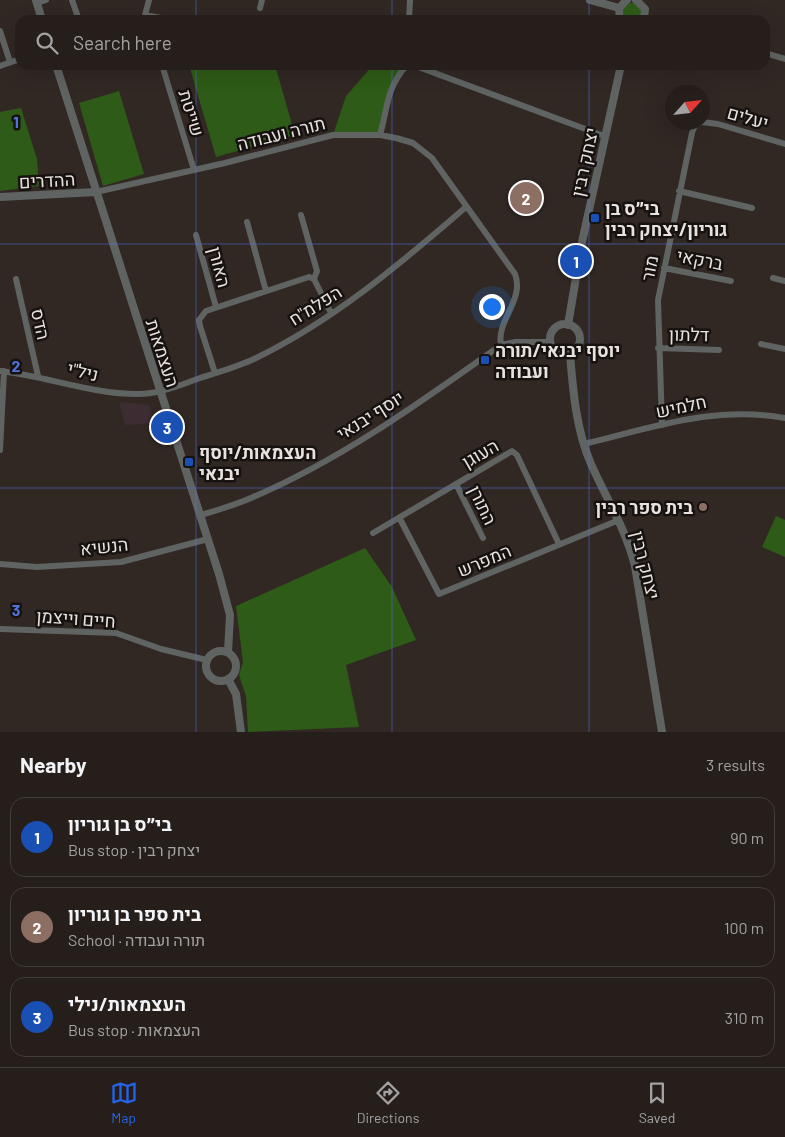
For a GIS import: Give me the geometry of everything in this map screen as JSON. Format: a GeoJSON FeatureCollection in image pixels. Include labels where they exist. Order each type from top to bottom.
{"type":"FeatureCollection","features":[{"type":"Feature","properties":{"kind":"street"},"geometry":{"type":"LineString","coordinates":[[41,15],[37,2],[46,0]]}},
{"type":"Feature","properties":{"kind":"street"},"geometry":{"type":"LineString","coordinates":[[72,0],[77,15]]}},
{"type":"Feature","properties":{"kind":"street"},"geometry":{"type":"LineString","coordinates":[[145,15],[149,0]]}},
{"type":"Feature","properties":{"kind":"street"},"geometry":{"type":"LineString","coordinates":[[260,8],[262,0]]}},
{"type":"Feature","properties":{"kind":"street"},"geometry":{"type":"LineString","coordinates":[[409,15],[410,0]]}},
{"type":"Feature","properties":{"kind":"street"},"geometry":{"type":"LineString","coordinates":[[590,0],[619,8]]}},
{"type":"Feature","properties":{"kind":"street"},"geometry":{"type":"LineString","coordinates":[[620,15],[619,8],[627,0]]}},
{"type":"Feature","properties":{"kind":"street"},"geometry":{"type":"LineString","coordinates":[[636,0],[645,8],[646,15]]}},
{"type":"Feature","properties":{"kind":"street"},"geometry":{"type":"LineString","coordinates":[[0,31],[10,62]]}},
{"type":"Feature","properties":{"kind":"street"},"geometry":{"type":"LineString","coordinates":[[770,54],[785,59]]}},
{"type":"Feature","properties":{"kind":"street"},"geometry":{"type":"LineString","coordinates":[[0,66],[15,60]]}},
{"type":"Feature","properties":{"kind":"street","name":"העצמאות"},"geometry":{"type":"LineString","coordinates":[[58,70],[228,605],[230,627],[228,652]]}},
{"type":"Feature","properties":{"kind":"street","name":"שייטת"},"geometry":{"type":"LineString","coordinates":[[164,70],[194,170]]}},
{"type":"Feature","properties":{"kind":"street"},"geometry":{"type":"LineString","coordinates":[[380,135],[390,90],[396,77],[402,70]]}},
{"type":"Feature","properties":{"kind":"street"},"geometry":{"type":"LineString","coordinates":[[426,70],[604,136]]}},
{"type":"Feature","properties":{"kind":"street","name":"יצחק רבין"},"geometry":{"type":"LineString","coordinates":[[568,325],[582,242],[620,70]]}},
{"type":"Feature","properties":{"kind":"street","name":"יעלים"},"geometry":{"type":"LineString","coordinates":[[710,123],[785,144]]}},
{"type":"Feature","properties":{"kind":"street","name":"מור"},"geometry":{"type":"LineString","coordinates":[[662,426],[658,348],[658,300],[693,130]]}},
{"type":"Feature","properties":{"kind":"street","name":"תורה ועבודה"},"geometry":{"type":"LineString","coordinates":[[96,192],[194,170],[333,135],[380,135],[413,143],[432,158],[515,274],[518,281],[518,290],[500,330],[501,345]]}},
{"type":"Feature","properties":{"kind":"street"},"geometry":{"type":"LineString","coordinates":[[680,191],[752,208]]}},
{"type":"Feature","properties":{"kind":"street","name":"ההדרים"},"geometry":{"type":"LineString","coordinates":[[0,197],[96,192]]}},
{"type":"Feature","properties":{"kind":"street","name":"הפלמ\"ח"},"geometry":{"type":"LineString","coordinates":[[160,392],[253,359],[331,313],[367,290],[408,258],[466,207]]}},
{"type":"Feature","properties":{"kind":"street"},"geometry":{"type":"LineString","coordinates":[[301,215],[316,271],[314,279],[331,313]]}},
{"type":"Feature","properties":{"kind":"street"},"geometry":{"type":"LineString","coordinates":[[247,222],[266,291]]}},
{"type":"Feature","properties":{"kind":"street","name":"האורן"},"geometry":{"type":"LineString","coordinates":[[196,235],[216,307]]}},
{"type":"Feature","properties":{"kind":"street","name":"ברקאי"},"geometry":{"type":"LineString","coordinates":[[664,268],[731,280]]}},
{"type":"Feature","properties":{"kind":"street","name":"האורן"},"geometry":{"type":"LineString","coordinates":[[215,373],[199,320],[206,311],[309,277],[314,279]]}},
{"type":"Feature","properties":{"kind":"street"},"geometry":{"type":"LineString","coordinates":[[773,278],[785,281]]}},
{"type":"Feature","properties":{"kind":"street","name":"הדס"},"geometry":{"type":"LineString","coordinates":[[16,279],[38,376]]}},
{"type":"Feature","properties":{"kind":"street"},"geometry":{"type":"LineString","coordinates":[[568,325],[573,327],[579,336],[578,347],[570,354],[557,353],[550,342],[554,328],[568,325]]}},
{"type":"Feature","properties":{"kind":"street","name":"יוסף יבנאי"},"geometry":{"type":"LineString","coordinates":[[201,516],[251,498],[348,447],[390,422],[501,345],[514,342],[550,342]]}},
{"type":"Feature","properties":{"kind":"street"},"geometry":{"type":"LineString","coordinates":[[761,344],[785,349]]}},
{"type":"Feature","properties":{"kind":"street","name":"דלתון"},"geometry":{"type":"LineString","coordinates":[[658,348],[718,350]]}},
{"type":"Feature","properties":{"kind":"street","name":"יצחק רבין"},"geometry":{"type":"LineString","coordinates":[[570,354],[573,394],[584,444],[629,543],[635,566],[662,732]]}},
{"type":"Feature","properties":{"kind":"street"},"geometry":{"type":"LineString","coordinates":[[0,450],[2,371]]}},
{"type":"Feature","properties":{"kind":"street","name":"ניל\"י"},"geometry":{"type":"LineString","coordinates":[[2,371],[38,376],[108,392],[139,394],[160,392]]}},
{"type":"Feature","properties":{"kind":"street","name":"חלמיש"},"geometry":{"type":"LineString","coordinates":[[584,444],[723,414],[758,414],[785,418]]}},
{"type":"Feature","properties":{"kind":"street","name":"העוגן"},"geometry":{"type":"LineString","coordinates":[[373,533],[512,451],[517,455],[559,544]]}},
{"type":"Feature","properties":{"kind":"street","name":"התורן"},"geometry":{"type":"LineString","coordinates":[[456,484],[482,538]]}},
{"type":"Feature","properties":{"kind":"street","name":"המפרש"},"geometry":{"type":"LineString","coordinates":[[400,518],[439,594],[619,520]]}},
{"type":"Feature","properties":{"kind":"street","name":"הנשיא"},"geometry":{"type":"LineString","coordinates":[[0,564],[37,566],[122,562],[208,538]]}},
{"type":"Feature","properties":{"kind":"street","name":"חיים וייצמן"},"geometry":{"type":"LineString","coordinates":[[0,629],[116,633],[161,649],[207,660]]}},
{"type":"Feature","properties":{"kind":"street"},"geometry":{"type":"LineString","coordinates":[[214,652],[228,652],[235,659],[236,668],[228,679],[219,681],[211,677],[206,669],[207,660],[214,652]]}},
{"type":"Feature","properties":{"kind":"street"},"geometry":{"type":"LineString","coordinates":[[228,679],[236,694],[241,732]]}},
{"type":"Feature","properties":{"kind":"shaded area"},"geometry":{"type":"Polygon","coordinates":[[[119,402],[149,405],[154,423],[125,425],[119,402]]]}},
{"type":"Feature","properties":{"kind":"green space"},"geometry":{"type":"Polygon","coordinates":[[[630,3],[636,3],[642,10],[642,15],[624,15],[623,9],[630,3]]]}},
{"type":"Feature","properties":{"kind":"green space"},"geometry":{"type":"Polygon","coordinates":[[[190,70],[276,70],[295,135],[216,157],[190,70]]]}},
{"type":"Feature","properties":{"kind":"green space"},"geometry":{"type":"Polygon","coordinates":[[[369,70],[402,70],[396,77],[380,135],[333,135],[346,96],[369,70]]]}},
{"type":"Feature","properties":{"kind":"green space"},"geometry":{"type":"Polygon","coordinates":[[[119,91],[144,174],[103,186],[79,103],[119,91]]]}},
{"type":"Feature","properties":{"kind":"green space"},"geometry":{"type":"Polygon","coordinates":[[[21,108],[37,159],[39,186],[0,191],[0,112],[21,108]]]}},
{"type":"Feature","properties":{"kind":"green space"},"geometry":{"type":"Polygon","coordinates":[[[776,516],[785,520],[785,557],[762,547],[776,516]]]}},
{"type":"Feature","properties":{"kind":"green space"},"geometry":{"type":"Polygon","coordinates":[[[365,548],[392,587],[416,640],[346,665],[359,727],[248,732],[246,696],[239,675],[243,662],[236,606],[365,548]]]}},
{"type":"Feature","properties":{"kind":"place","name":"בית ספר בן גוריון"},"geometry":{"type":"Point","coordinates":[526,198]}},
{"type":"Feature","properties":{"kind":"place","name":"בי״ס בן גוריון/יצחק רבין"},"geometry":{"type":"Point","coordinates":[595,218]}},
{"type":"Feature","properties":{"kind":"place","name":"בי״ס בן גוריון"},"geometry":{"type":"Point","coordinates":[576,261]}},
{"type":"Feature","properties":{"kind":"place","name":"יוסף יבנאי/תורה ועבודה"},"geometry":{"type":"Point","coordinates":[485,360]}},
{"type":"Feature","properties":{"kind":"place","name":"העצמאות/נילי"},"geometry":{"type":"Point","coordinates":[167,427]}},
{"type":"Feature","properties":{"kind":"place","name":"העצמאות/יוסף יבנאי"},"geometry":{"type":"Point","coordinates":[189,462]}},
{"type":"Feature","properties":{"kind":"place","name":"בית ספר רבין"},"geometry":{"type":"Point","coordinates":[703,507]}}]}
